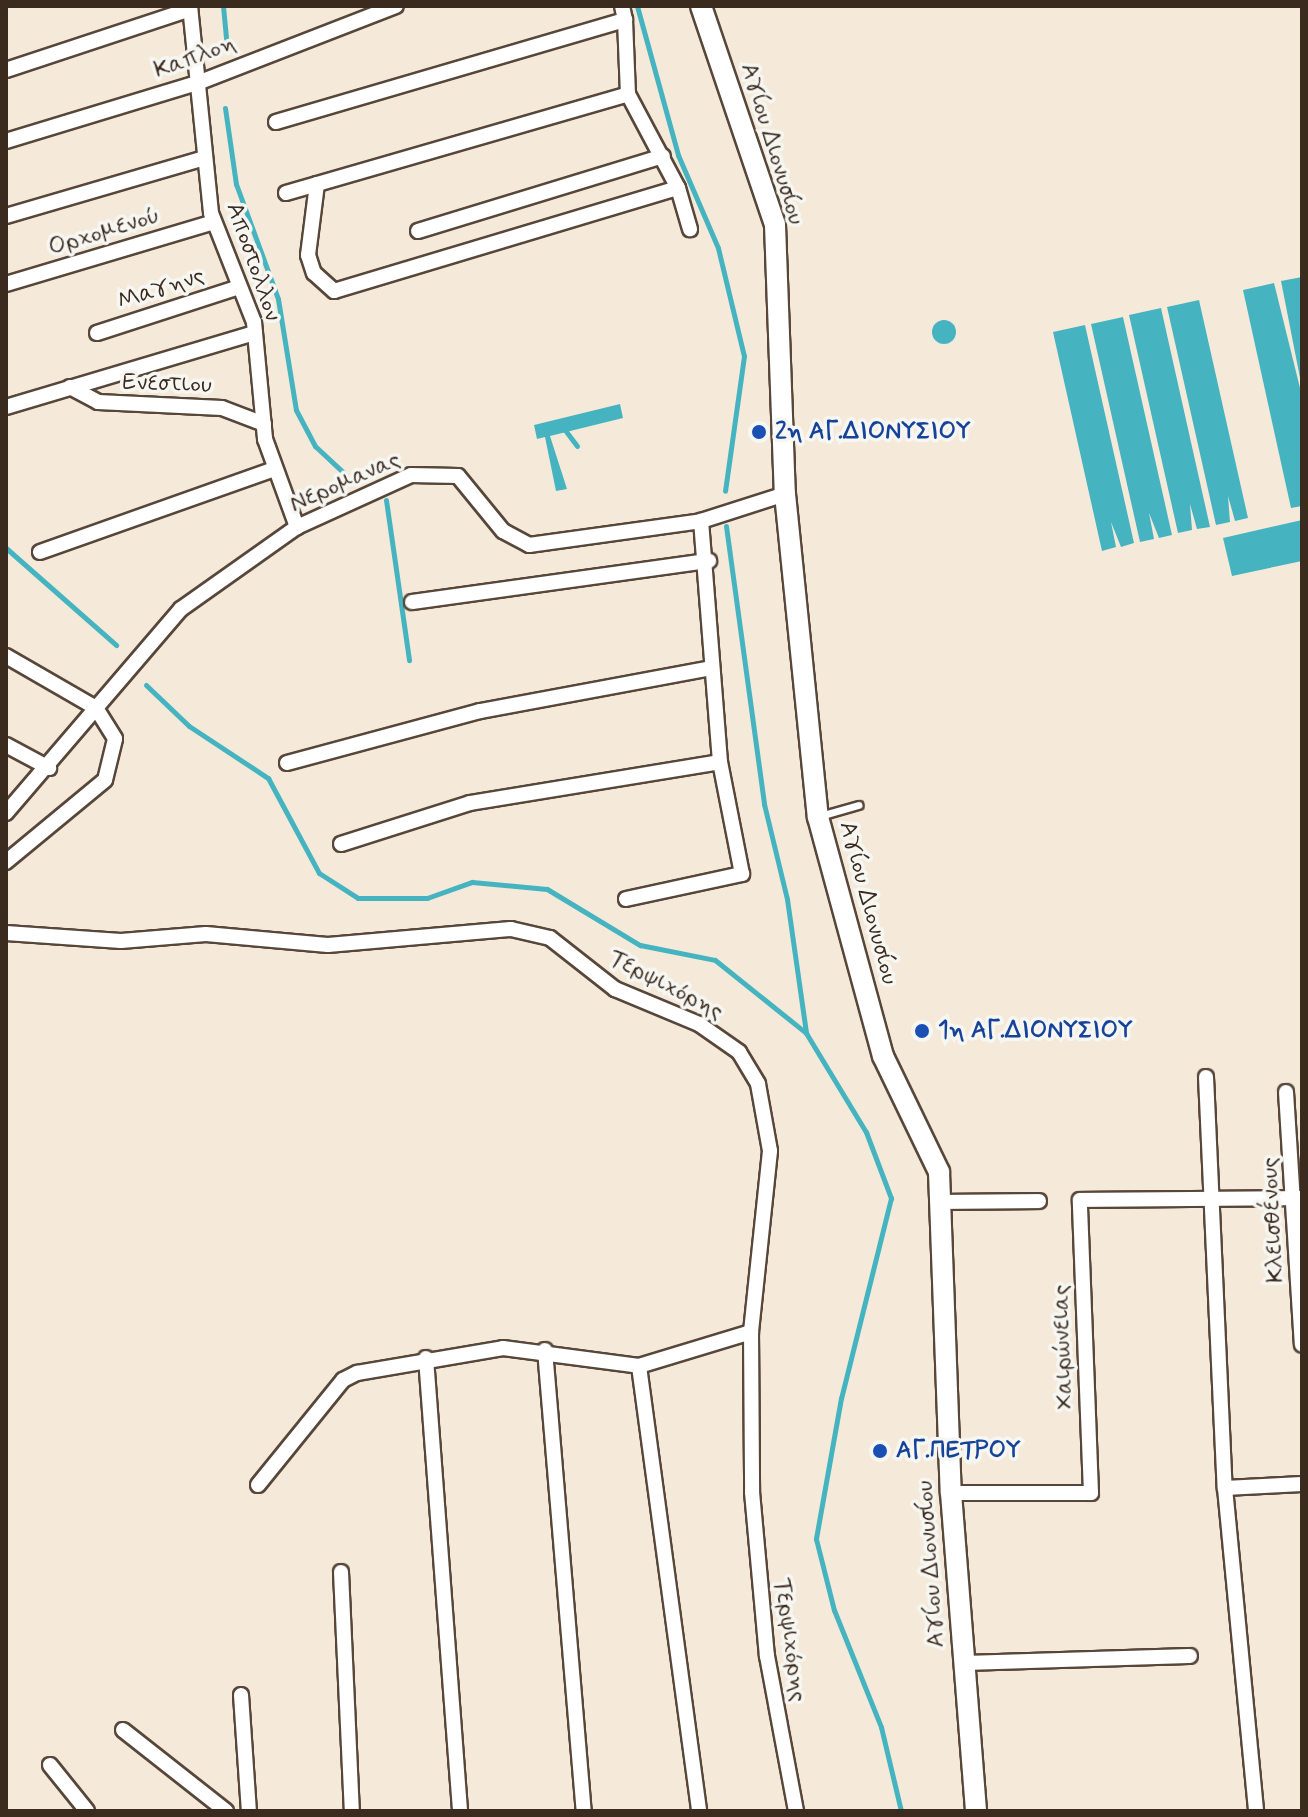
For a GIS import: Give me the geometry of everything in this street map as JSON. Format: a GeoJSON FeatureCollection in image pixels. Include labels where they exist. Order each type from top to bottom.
{"type":"FeatureCollection","features":[{"type":"Feature","properties":{"kind":"street","name":"Καπλοη"},"geometry":{"type":"LineString","coordinates":[[6,141],[200,82],[396,6]]}},
{"type":"Feature","properties":{"kind":"street","name":"Αγίου Διονυσίου"},"geometry":{"type":"LineString","coordinates":[[701,6],[775,225],[785,494],[818,817],[883,1056],[928,1145],[943,1202],[951,1493],[976,1811]]}},
{"type":"Feature","properties":{"kind":"street","name":"Αποστολλον"},"geometry":{"type":"LineString","coordinates":[[190,7],[200,82],[204,158],[214,222],[255,333],[264,424],[275,469],[297,527]]}},
{"type":"Feature","properties":{"kind":"street"},"geometry":{"type":"LineString","coordinates":[[6,70],[190,7]]}},
{"type":"Feature","properties":{"kind":"street"},"geometry":{"type":"LineString","coordinates":[[276,122],[623,13],[628,94],[678,188],[690,229]]}},
{"type":"Feature","properties":{"kind":"street"},"geometry":{"type":"LineString","coordinates":[[286,193],[628,94]]}},
{"type":"Feature","properties":{"kind":"street"},"geometry":{"type":"LineString","coordinates":[[418,231],[663,156]]}},
{"type":"Feature","properties":{"kind":"street"},"geometry":{"type":"LineString","coordinates":[[6,216],[204,158]]}},
{"type":"Feature","properties":{"kind":"street"},"geometry":{"type":"LineString","coordinates":[[317,184],[308,255],[314,273],[334,291],[678,188]]}},
{"type":"Feature","properties":{"kind":"street","name":"Ορχομενού"},"geometry":{"type":"LineString","coordinates":[[6,284],[214,222]]}},
{"type":"Feature","properties":{"kind":"street","name":"Μαγηνς"},"geometry":{"type":"LineString","coordinates":[[97,333],[239,287]]}},
{"type":"Feature","properties":{"kind":"street","name":"Ενεστιου"},"geometry":{"type":"LineString","coordinates":[[6,407],[255,333]]}},
{"type":"Feature","properties":{"kind":"street","name":"Ενεστιου"},"geometry":{"type":"LineString","coordinates":[[70,387],[98,402],[222,408],[264,424]]}},
{"type":"Feature","properties":{"kind":"street"},"geometry":{"type":"LineString","coordinates":[[40,552],[275,469]]}},
{"type":"Feature","properties":{"kind":"street","name":"Νερομανας"},"geometry":{"type":"LineString","coordinates":[[9,806],[49,768],[181,609],[297,527],[428,472],[458,476],[503,531],[529,545],[701,521],[785,494]]}},
{"type":"Feature","properties":{"kind":"street"},"geometry":{"type":"LineString","coordinates":[[626,899],[742,874],[720,762],[712,668],[709,561],[701,521]]}},
{"type":"Feature","properties":{"kind":"street"},"geometry":{"type":"LineString","coordinates":[[412,602],[709,561]]}},
{"type":"Feature","properties":{"kind":"street"},"geometry":{"type":"LineString","coordinates":[[6,656],[96,708],[115,739],[105,780],[6,862]]}},
{"type":"Feature","properties":{"kind":"street"},"geometry":{"type":"LineString","coordinates":[[287,763],[480,711],[712,668]]}},
{"type":"Feature","properties":{"kind":"street"},"geometry":{"type":"LineString","coordinates":[[6,745],[49,768]]}},
{"type":"Feature","properties":{"kind":"street"},"geometry":{"type":"LineString","coordinates":[[341,844],[470,803],[720,762]]}},
{"type":"Feature","properties":{"kind":"street","name":"Τερψιχόρης"},"geometry":{"type":"LineString","coordinates":[[6,933],[93,940],[232,935],[328,945],[470,929],[550,938],[615,989],[720,1035],[758,1084],[770,1151],[751,1332],[756,1556],[796,1811]]}},
{"type":"Feature","properties":{"kind":"street"},"geometry":{"type":"LineString","coordinates":[[1206,1077],[1225,1488],[1256,1811]]}},
{"type":"Feature","properties":{"kind":"street","name":"Κλεισθένους"},"geometry":{"type":"LineString","coordinates":[[1286,1092],[1299,1198],[1302,1344]]}},
{"type":"Feature","properties":{"kind":"street"},"geometry":{"type":"LineString","coordinates":[[1212,1199],[1299,1198]]}},
{"type":"Feature","properties":{"kind":"street","name":"Χαιρώνειας"},"geometry":{"type":"LineString","coordinates":[[951,1493],[1091,1493],[1080,1200],[1212,1199]]}},
{"type":"Feature","properties":{"kind":"street"},"geometry":{"type":"LineString","coordinates":[[943,1202],[1039,1201]]}},
{"type":"Feature","properties":{"kind":"street"},"geometry":{"type":"LineString","coordinates":[[258,1485],[343,1380],[426,1358],[545,1350],[639,1366],[751,1332]]}},
{"type":"Feature","properties":{"kind":"street"},"geometry":{"type":"LineString","coordinates":[[545,1350],[584,1811]]}},
{"type":"Feature","properties":{"kind":"street"},"geometry":{"type":"LineString","coordinates":[[426,1358],[460,1811]]}},
{"type":"Feature","properties":{"kind":"street"},"geometry":{"type":"LineString","coordinates":[[639,1366],[699,1811]]}},
{"type":"Feature","properties":{"kind":"street"},"geometry":{"type":"LineString","coordinates":[[1225,1488],[1302,1484]]}},
{"type":"Feature","properties":{"kind":"street"},"geometry":{"type":"LineString","coordinates":[[341,1572],[352,1811]]}},
{"type":"Feature","properties":{"kind":"street"},"geometry":{"type":"LineString","coordinates":[[964,1663],[1190,1656]]}},
{"type":"Feature","properties":{"kind":"street"},"geometry":{"type":"LineString","coordinates":[[241,1695],[249,1811]]}},
{"type":"Feature","properties":{"kind":"street"},"geometry":{"type":"LineString","coordinates":[[123,1730],[226,1811]]}},
{"type":"Feature","properties":{"kind":"street"},"geometry":{"type":"LineString","coordinates":[[50,1765],[87,1811]]}},
{"type":"Feature","properties":{"kind":"lane"},"geometry":{"type":"LineString","coordinates":[[818,817],[858,805]]}},
{"type":"Feature","properties":{"kind":"water"},"geometry":{"type":"Polygon","coordinates":[[[1302,277],[1302,388],[1281,281],[1302,277]]]}},
{"type":"Feature","properties":{"kind":"water"},"geometry":{"type":"Polygon","coordinates":[[[1274,283],[1302,396],[1302,506],[1291,508],[1243,290],[1274,283]]]}},
{"type":"Feature","properties":{"kind":"water"},"geometry":{"type":"Polygon","coordinates":[[[1199,300],[1248,518],[1235,521],[1228,496],[1230,522],[1216,525],[1167,307],[1199,300]]]}},
{"type":"Feature","properties":{"kind":"water"},"geometry":{"type":"Polygon","coordinates":[[[1161,308],[1210,527],[1197,529],[1190,504],[1192,530],[1178,533],[1129,315],[1161,308]]]}},
{"type":"Feature","properties":{"kind":"water"},"geometry":{"type":"Polygon","coordinates":[[[1123,317],[1172,535],[1159,538],[1149,513],[1154,539],[1140,542],[1091,324],[1123,317]]]}},
{"type":"Feature","properties":{"kind":"water"},"geometry":{"type":"Polygon","coordinates":[[[944,320],[953,323],[956,332],[953,341],[944,344],[935,341],[932,332],[935,323],[944,320]]]}},
{"type":"Feature","properties":{"kind":"water"},"geometry":{"type":"Polygon","coordinates":[[[1085,325],[1134,543],[1121,547],[1111,522],[1116,547],[1102,551],[1053,332],[1085,325]]]}},
{"type":"Feature","properties":{"kind":"water"},"geometry":{"type":"Polygon","coordinates":[[[620,404],[623,418],[550,436],[567,489],[556,491],[545,437],[537,439],[534,425],[620,404]]]}},
{"type":"Feature","properties":{"kind":"water"},"geometry":{"type":"Polygon","coordinates":[[[1302,520],[1302,561],[1232,576],[1223,538],[1302,520]]]}},
{"type":"Feature","properties":{"kind":"waterway"},"geometry":{"type":"LineString","coordinates":[[223,6],[227,48]]}},
{"type":"Feature","properties":{"kind":"waterway"},"geometry":{"type":"LineString","coordinates":[[637,6],[678,155],[718,248],[744,356],[725,491]]}},
{"type":"Feature","properties":{"kind":"waterway"},"geometry":{"type":"LineString","coordinates":[[225,108],[236,184],[278,299],[296,410],[315,446],[346,475]]}},
{"type":"Feature","properties":{"kind":"waterway"},"geometry":{"type":"LineString","coordinates":[[562,426],[577,446]]}},
{"type":"Feature","properties":{"kind":"waterway"},"geometry":{"type":"LineString","coordinates":[[386,500],[409,660]]}},
{"type":"Feature","properties":{"kind":"waterway"},"geometry":{"type":"LineString","coordinates":[[726,526],[764,804],[787,899],[806,1033],[866,1132],[891,1198],[841,1398],[816,1539],[834,1610],[881,1727],[901,1811]]}},
{"type":"Feature","properties":{"kind":"waterway"},"geometry":{"type":"LineString","coordinates":[[6,548],[116,645]]}},
{"type":"Feature","properties":{"kind":"waterway"},"geometry":{"type":"LineString","coordinates":[[146,685],[189,726],[268,778],[319,873],[358,898],[427,898],[472,882],[547,889],[640,945],[715,960],[806,1033]]}},
{"type":"Feature","properties":{"kind":"place","name":"2η ΑΓ.ΔΙΟΝΥΣΙΟΥ"},"geometry":{"type":"Point","coordinates":[759,432]}},
{"type":"Feature","properties":{"kind":"place","name":"1η ΑΓ.ΔΙΟΝΥΣΙΟΥ"},"geometry":{"type":"Point","coordinates":[922,1031]}},
{"type":"Feature","properties":{"kind":"place","name":"ΑΓ.ΠΕΤΡΟΥ"},"geometry":{"type":"Point","coordinates":[880,1451]}}]}
